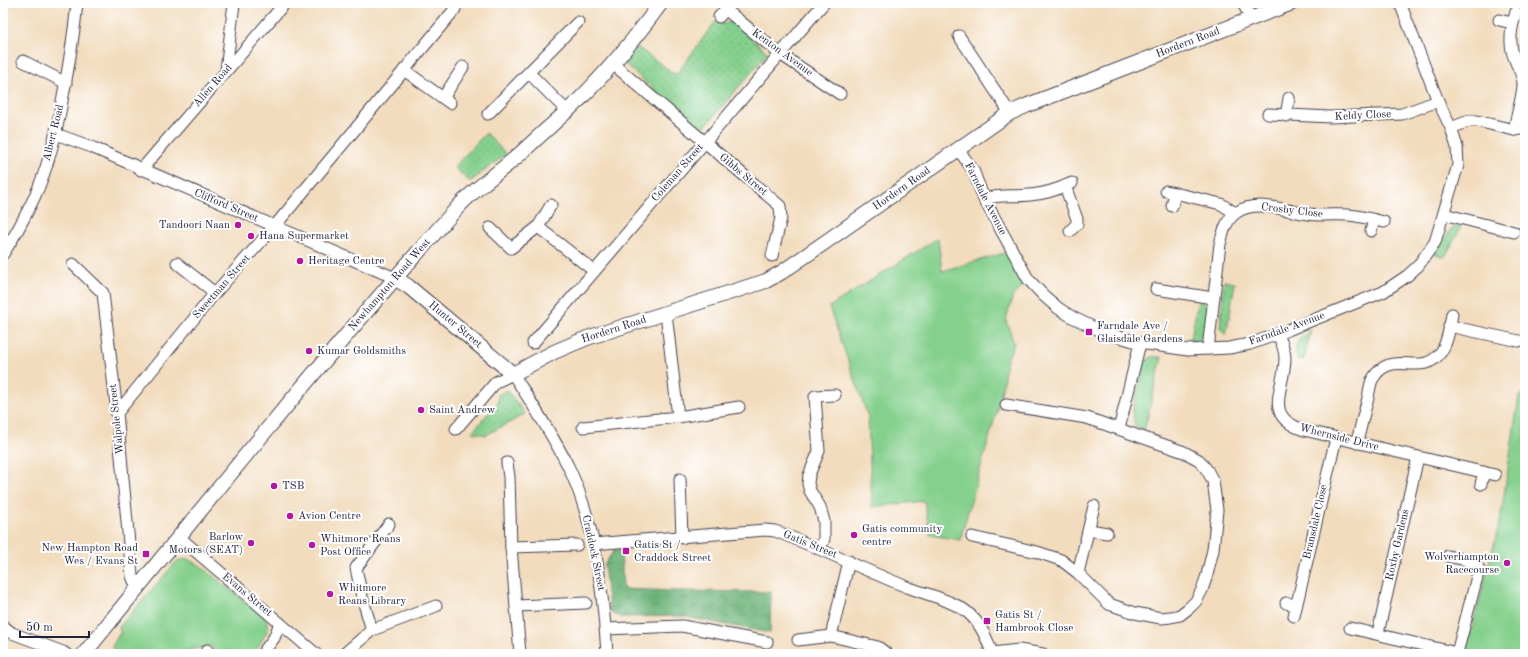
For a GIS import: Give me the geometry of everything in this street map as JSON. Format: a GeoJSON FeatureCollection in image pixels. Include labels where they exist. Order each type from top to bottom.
{"type":"FeatureCollection","features":[{"type":"Feature","properties":{"kind":"street","name":"Albert Road"},"geometry":{"type":"LineString","coordinates":[[3,254],[23,221],[35,197],[51,154],[66,83],[77,3]]}},
{"type":"Feature","properties":{"kind":"street"},"geometry":{"type":"LineString","coordinates":[[226,71],[234,3]]}},
{"type":"Feature","properties":{"kind":"street","name":"Allen Road"},"geometry":{"type":"LineString","coordinates":[[141,170],[285,3]]}},
{"type":"Feature","properties":{"kind":"street","name":"Newhampton Road West"},"geometry":{"type":"LineString","coordinates":[[84,654],[179,536],[395,278],[460,205],[483,183],[516,158],[567,111],[613,64],[661,3]]}},
{"type":"Feature","properties":{"kind":"street","name":"Coleman Street"},"geometry":{"type":"LineString","coordinates":[[533,343],[824,3]]}},
{"type":"Feature","properties":{"kind":"street"},"geometry":{"type":"LineString","coordinates":[[1243,3],[1251,19]]}},
{"type":"Feature","properties":{"kind":"street","name":"Hordern Road"},"geometry":{"type":"LineString","coordinates":[[513,374],[569,345],[766,281],[870,212],[1010,113],[1292,3]]}},
{"type":"Feature","properties":{"kind":"street","name":"Farndale Avenue"},"geometry":{"type":"LineString","coordinates":[[958,149],[973,170],[984,199],[1028,279],[1043,295],[1063,311],[1103,332],[1140,343],[1188,350],[1229,348],[1250,344],[1383,292],[1397,284],[1418,266],[1429,252],[1439,232],[1458,165],[1457,147],[1451,128],[1438,101],[1400,3]]}},
{"type":"Feature","properties":{"kind":"street","name":"Sweetman Street"},"geometry":{"type":"LineString","coordinates":[[117,413],[455,9]]}},
{"type":"Feature","properties":{"kind":"street","name":"Kenton Avenue"},"geometry":{"type":"LineString","coordinates":[[725,10],[780,54],[840,94]]}},
{"type":"Feature","properties":{"kind":"street"},"geometry":{"type":"LineString","coordinates":[[1451,128],[1469,122],[1477,122],[1519,129],[1523,84],[1521,73],[1514,59],[1510,45],[1512,23],[1516,12]]}},
{"type":"Feature","properties":{"kind":"street"},"geometry":{"type":"LineString","coordinates":[[1499,20],[1512,23]]}},
{"type":"Feature","properties":{"kind":"street"},"geometry":{"type":"LineString","coordinates":[[488,114],[578,22]]}},
{"type":"Feature","properties":{"kind":"street"},"geometry":{"type":"LineString","coordinates":[[959,36],[1010,113]]}},
{"type":"Feature","properties":{"kind":"street"},"geometry":{"type":"LineString","coordinates":[[23,61],[66,83]]}},
{"type":"Feature","properties":{"kind":"street","name":"Gibbs Street"},"geometry":{"type":"LineString","coordinates":[[613,64],[780,206],[781,218],[772,256]]}},
{"type":"Feature","properties":{"kind":"street"},"geometry":{"type":"LineString","coordinates":[[404,70],[447,101],[463,67]]}},
{"type":"Feature","properties":{"kind":"street"},"geometry":{"type":"LineString","coordinates":[[529,73],[567,111]]}},
{"type":"Feature","properties":{"kind":"street"},"geometry":{"type":"LineString","coordinates":[[1286,116],[1289,98]]}},
{"type":"Feature","properties":{"kind":"street","name":"Keldy Close"},"geometry":{"type":"LineString","coordinates":[[1268,114],[1331,117],[1402,114],[1438,101]]}},
{"type":"Feature","properties":{"kind":"street","name":"Clifford Street"},"geometry":{"type":"LineString","coordinates":[[56,134],[88,146],[395,278]]}},
{"type":"Feature","properties":{"kind":"street"},"geometry":{"type":"LineString","coordinates":[[984,199],[1002,195],[1037,195],[1068,184],[1077,219],[1077,224],[1070,231]]}},
{"type":"Feature","properties":{"kind":"street"},"geometry":{"type":"LineString","coordinates":[[1172,206],[1170,192],[1221,204],[1236,213],[1225,228],[1220,244],[1208,349]]}},
{"type":"Feature","properties":{"kind":"street"},"geometry":{"type":"LineString","coordinates":[[490,228],[511,248],[538,228],[551,205]]}},
{"type":"Feature","properties":{"kind":"street","name":"Crosby Close"},"geometry":{"type":"LineString","coordinates":[[1236,213],[1243,209],[1265,206],[1310,214],[1348,215],[1379,221],[1371,231]]}},
{"type":"Feature","properties":{"kind":"street"},"geometry":{"type":"LineString","coordinates":[[1444,214],[1514,232]]}},
{"type":"Feature","properties":{"kind":"street"},"geometry":{"type":"LineString","coordinates":[[538,228],[594,271]]}},
{"type":"Feature","properties":{"kind":"street"},"geometry":{"type":"LineString","coordinates":[[177,263],[216,293]]}},
{"type":"Feature","properties":{"kind":"street","name":"Walpole Street"},"geometry":{"type":"LineString","coordinates":[[73,264],[103,293],[117,413],[132,576],[139,585]]}},
{"type":"Feature","properties":{"kind":"street","name":"Hunter Street"},"geometry":{"type":"LineString","coordinates":[[395,278],[409,287],[513,374]]}},
{"type":"Feature","properties":{"kind":"street"},"geometry":{"type":"LineString","coordinates":[[1156,289],[1213,298]]}},
{"type":"Feature","properties":{"kind":"street"},"geometry":{"type":"LineString","coordinates":[[666,313],[678,417]]}},
{"type":"Feature","properties":{"kind":"street"},"geometry":{"type":"LineString","coordinates":[[1357,443],[1372,381],[1385,366],[1393,363],[1420,365],[1435,359],[1442,351],[1450,326],[1452,314]]}},
{"type":"Feature","properties":{"kind":"street"},"geometry":{"type":"LineString","coordinates":[[1450,326],[1519,341]]}},
{"type":"Feature","properties":{"kind":"street","name":"Whernside Drive"},"geometry":{"type":"LineString","coordinates":[[1278,334],[1285,357],[1278,404],[1282,418],[1293,427],[1495,475]]}},
{"type":"Feature","properties":{"kind":"street"},"geometry":{"type":"LineString","coordinates":[[1118,429],[1140,343]]}},
{"type":"Feature","properties":{"kind":"street"},"geometry":{"type":"LineString","coordinates":[[456,429],[496,382],[513,374]]}},
{"type":"Feature","properties":{"kind":"street","name":"Craddock Street"},"geometry":{"type":"LineString","coordinates":[[513,374],[543,420],[569,468],[589,526],[603,603],[607,654]]}},
{"type":"Feature","properties":{"kind":"street"},"geometry":{"type":"LineString","coordinates":[[820,549],[824,539],[824,521],[820,507],[810,491],[808,484],[809,475],[819,451],[815,396],[835,395]]}},
{"type":"Feature","properties":{"kind":"street"},"geometry":{"type":"LineString","coordinates":[[972,537],[1037,552],[1061,560],[1078,573],[1108,604],[1136,613],[1161,618],[1171,618],[1180,615],[1189,608],[1196,601],[1202,590],[1207,575],[1213,550],[1217,510],[1213,481],[1199,460],[1192,456],[1087,418],[1006,406]]}},
{"type":"Feature","properties":{"kind":"street"},"geometry":{"type":"LineString","coordinates":[[583,427],[678,417],[739,407]]}},
{"type":"Feature","properties":{"kind":"street","name":"Bransdale Close"},"geometry":{"type":"LineString","coordinates":[[1292,608],[1336,438]]}},
{"type":"Feature","properties":{"kind":"street","name":"Roxby Gardens"},"geometry":{"type":"LineString","coordinates":[[1378,633],[1418,457]]}},
{"type":"Feature","properties":{"kind":"street"},"geometry":{"type":"LineString","coordinates":[[507,463],[504,476],[520,654]]}},
{"type":"Feature","properties":{"kind":"street"},"geometry":{"type":"LineString","coordinates":[[1481,484],[1484,472]]}},
{"type":"Feature","properties":{"kind":"street"},"geometry":{"type":"LineString","coordinates":[[680,479],[682,538]]}},
{"type":"Feature","properties":{"kind":"street"},"geometry":{"type":"LineString","coordinates":[[1078,573],[1094,506]]}},
{"type":"Feature","properties":{"kind":"street"},"geometry":{"type":"LineString","coordinates":[[372,630],[362,597],[356,568],[389,524]]}},
{"type":"Feature","properties":{"kind":"street","name":"Gatis Street"},"geometry":{"type":"LineString","coordinates":[[593,544],[770,530],[849,561],[907,587],[955,605],[964,610],[979,625],[987,638],[992,653]]}},
{"type":"Feature","properties":{"kind":"street"},"geometry":{"type":"LineString","coordinates":[[1089,530],[1107,533]]}},
{"type":"Feature","properties":{"kind":"street","name":"Evans Street"},"geometry":{"type":"LineString","coordinates":[[179,536],[316,654]]}},
{"type":"Feature","properties":{"kind":"street"},"geometry":{"type":"LineString","coordinates":[[511,547],[577,545]]}},
{"type":"Feature","properties":{"kind":"street"},"geometry":{"type":"LineString","coordinates":[[1350,628],[1378,633],[1457,652],[1479,569],[1476,564],[1448,556]]}},
{"type":"Feature","properties":{"kind":"street"},"geometry":{"type":"LineString","coordinates":[[831,636],[849,561]]}},
{"type":"Feature","properties":{"kind":"street"},"geometry":{"type":"LineString","coordinates":[[516,606],[586,603]]}},
{"type":"Feature","properties":{"kind":"street"},"geometry":{"type":"LineString","coordinates":[[344,654],[372,630],[436,606]]}},
{"type":"Feature","properties":{"kind":"street"},"geometry":{"type":"LineString","coordinates":[[262,654],[274,638],[280,622]]}},
{"type":"Feature","properties":{"kind":"street"},"geometry":{"type":"LineString","coordinates":[[3,626],[12,633],[66,654]]}},
{"type":"Feature","properties":{"kind":"street"},"geometry":{"type":"LineString","coordinates":[[605,629],[682,626],[767,642]]}},
{"type":"Feature","properties":{"kind":"street"},"geometry":{"type":"LineString","coordinates":[[798,640],[831,636],[878,647],[887,654]]}},
{"type":"Feature","properties":{"kind":"street"},"geometry":{"type":"LineString","coordinates":[[992,653],[1030,650],[1043,654]]}},
{"type":"Feature","properties":{"kind":"green space"},"geometry":{"type":"Polygon","coordinates":[[[732,21],[768,53],[701,131],[624,63],[637,47],[676,75],[715,22],[724,24],[732,21]]]}},
{"type":"Feature","properties":{"kind":"green space"},"geometry":{"type":"Polygon","coordinates":[[[486,133],[506,154],[470,182],[454,167],[486,133]]]}},
{"type":"Feature","properties":{"kind":"green space"},"geometry":{"type":"Polygon","coordinates":[[[1462,223],[1445,257],[1435,254],[1450,230],[1462,223]]]}},
{"type":"Feature","properties":{"kind":"green space"},"geometry":{"type":"Polygon","coordinates":[[[938,238],[942,271],[1008,252],[1025,285],[1013,295],[1006,320],[1014,343],[1007,360],[1000,400],[960,540],[930,535],[924,501],[872,507],[868,417],[829,307],[938,238]]]}},
{"type":"Feature","properties":{"kind":"green space"},"geometry":{"type":"Polygon","coordinates":[[[1224,281],[1235,283],[1226,335],[1220,328],[1224,281]]]}},
{"type":"Feature","properties":{"kind":"green space"},"geometry":{"type":"Polygon","coordinates":[[[1198,301],[1210,303],[1206,334],[1200,341],[1190,342],[1198,301]]]}},
{"type":"Feature","properties":{"kind":"green space"},"geometry":{"type":"Polygon","coordinates":[[[1311,330],[1304,359],[1298,361],[1296,355],[1297,343],[1311,330]]]}},
{"type":"Feature","properties":{"kind":"green space"},"geometry":{"type":"Polygon","coordinates":[[[1151,357],[1162,357],[1144,431],[1135,425],[1132,412],[1145,362],[1151,357]]]}},
{"type":"Feature","properties":{"kind":"green space"},"geometry":{"type":"Polygon","coordinates":[[[507,390],[525,414],[486,435],[472,432],[498,402],[498,395],[507,390]]]}},
{"type":"Feature","properties":{"kind":"green space","name":"Wolverhampton Racecourse"},"geometry":{"type":"Polygon","coordinates":[[[1525,390],[1525,654],[1465,654],[1500,521],[1519,396],[1525,390]]]}},
{"type":"Feature","properties":{"kind":"green space"},"geometry":{"type":"Polygon","coordinates":[[[615,549],[621,549],[623,589],[771,592],[770,633],[680,616],[620,617],[611,613],[609,608],[604,565],[615,549]]]}},
{"type":"Feature","properties":{"kind":"green space"},"geometry":{"type":"Polygon","coordinates":[[[187,559],[199,565],[266,618],[268,630],[254,654],[214,654],[212,646],[166,654],[116,654],[112,647],[119,634],[121,635],[119,627],[177,561],[187,559]]]}},
{"type":"Feature","properties":{"kind":"place","name":"Tandoori Naan"},"geometry":{"type":"Point","coordinates":[238,225]}},
{"type":"Feature","properties":{"kind":"place","name":"Hana Supermarket"},"geometry":{"type":"Point","coordinates":[251,236]}},
{"type":"Feature","properties":{"kind":"place","name":"Heritage Centre"},"geometry":{"type":"Point","coordinates":[300,261]}},
{"type":"Feature","properties":{"kind":"place","name":"Farndale Ave / Glaisdale Gardens"},"geometry":{"type":"Point","coordinates":[1089,332]}},
{"type":"Feature","properties":{"kind":"place","name":"Kumar Goldsmiths"},"geometry":{"type":"Point","coordinates":[309,351]}},
{"type":"Feature","properties":{"kind":"place","name":"Saint Andrew"},"geometry":{"type":"Point","coordinates":[421,410]}},
{"type":"Feature","properties":{"kind":"place","name":"TSB"},"geometry":{"type":"Point","coordinates":[274,486]}},
{"type":"Feature","properties":{"kind":"place","name":"Avion Centre"},"geometry":{"type":"Point","coordinates":[290,516]}},
{"type":"Feature","properties":{"kind":"place","name":"Gatis community centre"},"geometry":{"type":"Point","coordinates":[854,535]}},
{"type":"Feature","properties":{"kind":"place","name":"Barlow Motors (SEAT)"},"geometry":{"type":"Point","coordinates":[251,543]}},
{"type":"Feature","properties":{"kind":"place","name":"Whitmore Reans Post Office"},"geometry":{"type":"Point","coordinates":[312,545]}},
{"type":"Feature","properties":{"kind":"place","name":"Gatis St / Craddock Street"},"geometry":{"type":"Point","coordinates":[626,551]}},
{"type":"Feature","properties":{"kind":"place","name":"New Hampton Road Wes / Evans St"},"geometry":{"type":"Point","coordinates":[146,554]}},
{"type":"Feature","properties":{"kind":"place","name":"Wolverhampton Racecourse"},"geometry":{"type":"Point","coordinates":[1507,563]}},
{"type":"Feature","properties":{"kind":"place","name":"Whitmore Reans Library"},"geometry":{"type":"Point","coordinates":[330,594]}},
{"type":"Feature","properties":{"kind":"place","name":"Gatis St / Hambrook Close"},"geometry":{"type":"Point","coordinates":[987,621]}}]}
